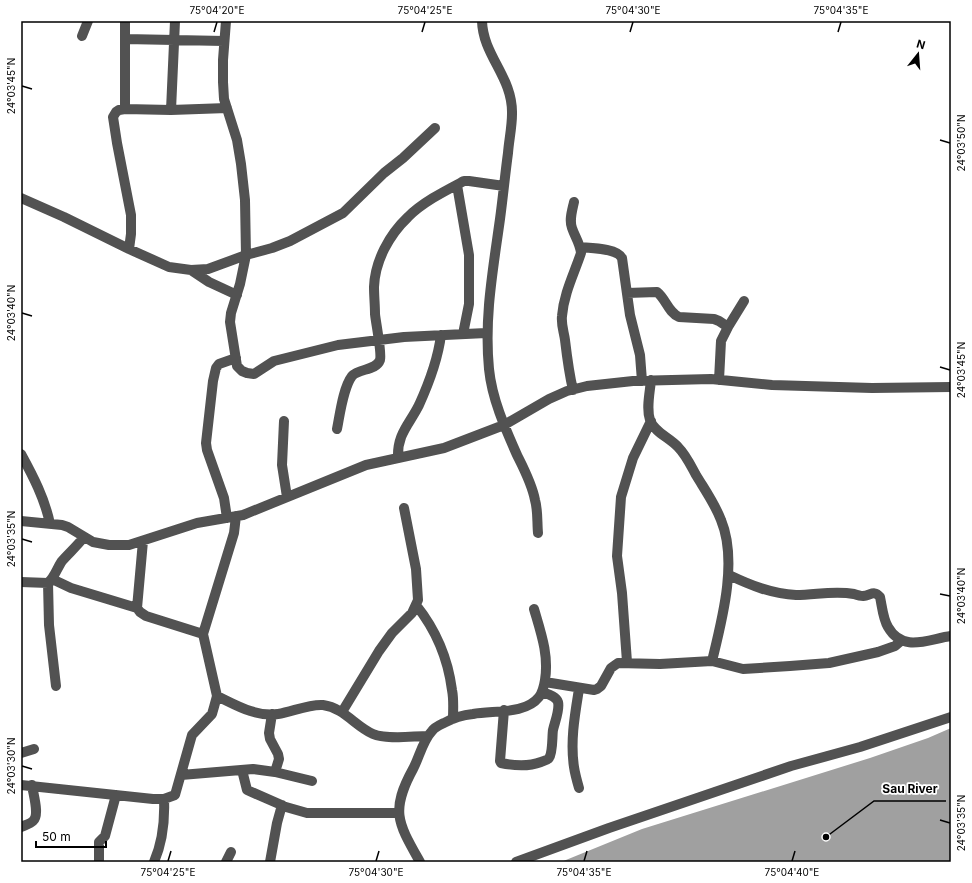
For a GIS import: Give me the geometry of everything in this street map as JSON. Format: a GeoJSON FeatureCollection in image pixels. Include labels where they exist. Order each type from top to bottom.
{"type":"FeatureCollection","features":[{"type":"Feature","properties":{"kind":"street"},"geometry":{"type":"LineString","coordinates":[[82,36],[88,21]]}},
{"type":"Feature","properties":{"kind":"street"},"geometry":{"type":"LineString","coordinates":[[125,21],[125,109]]}},
{"type":"Feature","properties":{"kind":"street"},"geometry":{"type":"LineString","coordinates":[[171,110],[175,21]]}},
{"type":"Feature","properties":{"kind":"street"},"geometry":{"type":"LineString","coordinates":[[226,21],[222,82],[224,99],[228,108],[241,164],[245,200],[246,255],[230,322],[237,366],[242,371],[254,374],[274,360],[338,345],[378,339],[486,333]]}},
{"type":"Feature","properties":{"kind":"street"},"geometry":{"type":"LineString","coordinates":[[482,21],[482,26],[490,50],[507,83],[511,95],[512,114],[504,186],[488,301],[486,333],[489,371],[494,394],[504,425],[527,476],[535,500],[538,533]]}},
{"type":"Feature","properties":{"kind":"street"},"geometry":{"type":"LineString","coordinates":[[125,40],[224,41]]}},
{"type":"Feature","properties":{"kind":"street"},"geometry":{"type":"LineString","coordinates":[[128,249],[131,234],[131,215],[113,117],[116,112],[125,109],[171,110],[228,108]]}},
{"type":"Feature","properties":{"kind":"street"},"geometry":{"type":"LineString","coordinates":[[21,198],[169,267],[191,270],[208,269],[290,241],[343,213],[384,173],[403,158],[435,128]]}},
{"type":"Feature","properties":{"kind":"street"},"geometry":{"type":"LineString","coordinates":[[337,429],[344,398],[352,376],[358,371],[377,365],[380,360],[381,353],[378,339],[374,287],[376,273],[382,254],[391,237],[408,217],[425,204],[464,181],[504,186]]}},
{"type":"Feature","properties":{"kind":"street"},"geometry":{"type":"LineString","coordinates":[[457,185],[469,255],[469,304],[463,334]]}},
{"type":"Feature","properties":{"kind":"street"},"geometry":{"type":"LineString","coordinates":[[573,390],[561,316],[568,288],[580,253],[580,247],[571,227],[574,202]]}},
{"type":"Feature","properties":{"kind":"street"},"geometry":{"type":"LineString","coordinates":[[580,247],[611,251],[621,255],[624,266],[630,315],[647,380],[651,422],[678,447],[722,521],[726,535],[728,575],[719,633],[712,661]]}},
{"type":"Feature","properties":{"kind":"street"},"geometry":{"type":"LineString","coordinates":[[191,270],[209,282],[237,295]]}},
{"type":"Feature","properties":{"kind":"street"},"geometry":{"type":"LineString","coordinates":[[627,293],[657,292],[674,315],[679,317],[719,320],[728,327]]}},
{"type":"Feature","properties":{"kind":"street"},"geometry":{"type":"LineString","coordinates":[[719,380],[721,341],[744,301]]}},
{"type":"Feature","properties":{"kind":"street"},"geometry":{"type":"LineString","coordinates":[[398,458],[398,445],[401,437],[423,395],[438,357],[441,335]]}},
{"type":"Feature","properties":{"kind":"street"},"geometry":{"type":"LineString","coordinates":[[21,785],[32,785],[136,798],[164,799],[175,795],[192,735],[212,714],[217,696],[203,634],[205,623],[234,533],[232,517],[224,498],[206,443],[213,381],[216,368],[219,364],[236,358]]}},
{"type":"Feature","properties":{"kind":"street"},"geometry":{"type":"LineString","coordinates":[[21,520],[68,527],[93,542],[109,545],[129,545],[197,523],[243,515],[366,465],[444,448],[504,425],[549,399],[587,386],[647,380],[719,380],[772,386],[872,388],[951,387]]}},
{"type":"Feature","properties":{"kind":"street"},"geometry":{"type":"LineString","coordinates":[[284,421],[282,465],[287,497]]}},
{"type":"Feature","properties":{"kind":"street"},"geometry":{"type":"LineString","coordinates":[[627,662],[622,593],[617,556],[621,498],[633,458],[651,422]]}},
{"type":"Feature","properties":{"kind":"street"},"geometry":{"type":"LineString","coordinates":[[21,454],[33,475],[48,513],[50,524]]}},
{"type":"Feature","properties":{"kind":"street"},"geometry":{"type":"LineString","coordinates":[[342,712],[383,645],[412,612],[416,605],[418,594],[416,569],[404,508]]}},
{"type":"Feature","properties":{"kind":"street"},"geometry":{"type":"LineString","coordinates":[[56,686],[49,625],[50,581],[62,561],[84,537]]}},
{"type":"Feature","properties":{"kind":"street"},"geometry":{"type":"LineString","coordinates":[[137,608],[142,541]]}},
{"type":"Feature","properties":{"kind":"street"},"geometry":{"type":"LineString","coordinates":[[728,575],[750,585],[777,593],[797,595],[845,592],[863,596],[874,593],[880,597],[887,626],[902,640],[909,643],[917,643],[951,636]]}},
{"type":"Feature","properties":{"kind":"street"},"geometry":{"type":"LineString","coordinates":[[21,582],[50,581],[137,608],[146,616],[203,634]]}},
{"type":"Feature","properties":{"kind":"street"},"geometry":{"type":"LineString","coordinates":[[416,605],[426,617],[436,634],[444,655],[453,692],[453,719]]}},
{"type":"Feature","properties":{"kind":"street"},"geometry":{"type":"LineString","coordinates":[[420,862],[404,835],[399,813],[400,800],[404,787],[428,736],[433,730],[453,719],[472,714],[524,707],[533,703],[542,692],[547,662],[546,648],[534,609]]}},
{"type":"Feature","properties":{"kind":"street"},"geometry":{"type":"LineString","coordinates":[[544,682],[589,690],[597,689],[614,664],[627,662],[660,664],[712,661],[743,669],[829,663],[878,652],[895,646],[902,640]]}},
{"type":"Feature","properties":{"kind":"street"},"geometry":{"type":"LineString","coordinates":[[579,688],[574,719],[573,742],[574,767],[579,788]]}},
{"type":"Feature","properties":{"kind":"street"},"geometry":{"type":"LineString","coordinates":[[504,710],[501,763],[520,766],[537,764],[547,760],[551,754],[552,735],[558,709],[558,702],[554,697],[542,692]]}},
{"type":"Feature","properties":{"kind":"street"},"geometry":{"type":"LineString","coordinates":[[217,696],[253,712],[264,714],[272,714],[322,705],[332,707],[342,712],[374,734],[386,737],[428,736]]}},
{"type":"Feature","properties":{"kind":"street"},"geometry":{"type":"LineString","coordinates":[[272,714],[269,733],[270,739],[278,754],[275,772]]}},
{"type":"Feature","properties":{"kind":"street"},"geometry":{"type":"LineString","coordinates":[[516,862],[609,828],[791,766],[860,748],[951,717]]}},
{"type":"Feature","properties":{"kind":"street"},"geometry":{"type":"LineString","coordinates":[[21,753],[34,749]]}},
{"type":"Feature","properties":{"kind":"street"},"geometry":{"type":"LineString","coordinates":[[181,775],[253,769],[275,772],[312,781]]}},
{"type":"Feature","properties":{"kind":"street"},"geometry":{"type":"LineString","coordinates":[[242,770],[247,790],[282,805],[307,813],[399,813]]}},
{"type":"Feature","properties":{"kind":"street"},"geometry":{"type":"LineString","coordinates":[[21,826],[32,822],[37,814],[32,785]]}},
{"type":"Feature","properties":{"kind":"street"},"geometry":{"type":"LineString","coordinates":[[99,862],[99,842],[105,836],[116,796]]}},
{"type":"Feature","properties":{"kind":"street"},"geometry":{"type":"LineString","coordinates":[[154,862],[164,830],[164,799]]}},
{"type":"Feature","properties":{"kind":"street"},"geometry":{"type":"LineString","coordinates":[[270,862],[282,805]]}},
{"type":"Feature","properties":{"kind":"street"},"geometry":{"type":"LineString","coordinates":[[226,862],[231,852]]}},
{"type":"Feature","properties":{"kind":"shaded area"},"geometry":{"type":"Polygon","coordinates":[[[951,728],[951,862],[561,862],[642,829],[870,758],[928,738],[951,728]]]}},
{"type":"Feature","properties":{"kind":"place","name":"Sau River"},"geometry":{"type":"Point","coordinates":[826,837]}}]}
